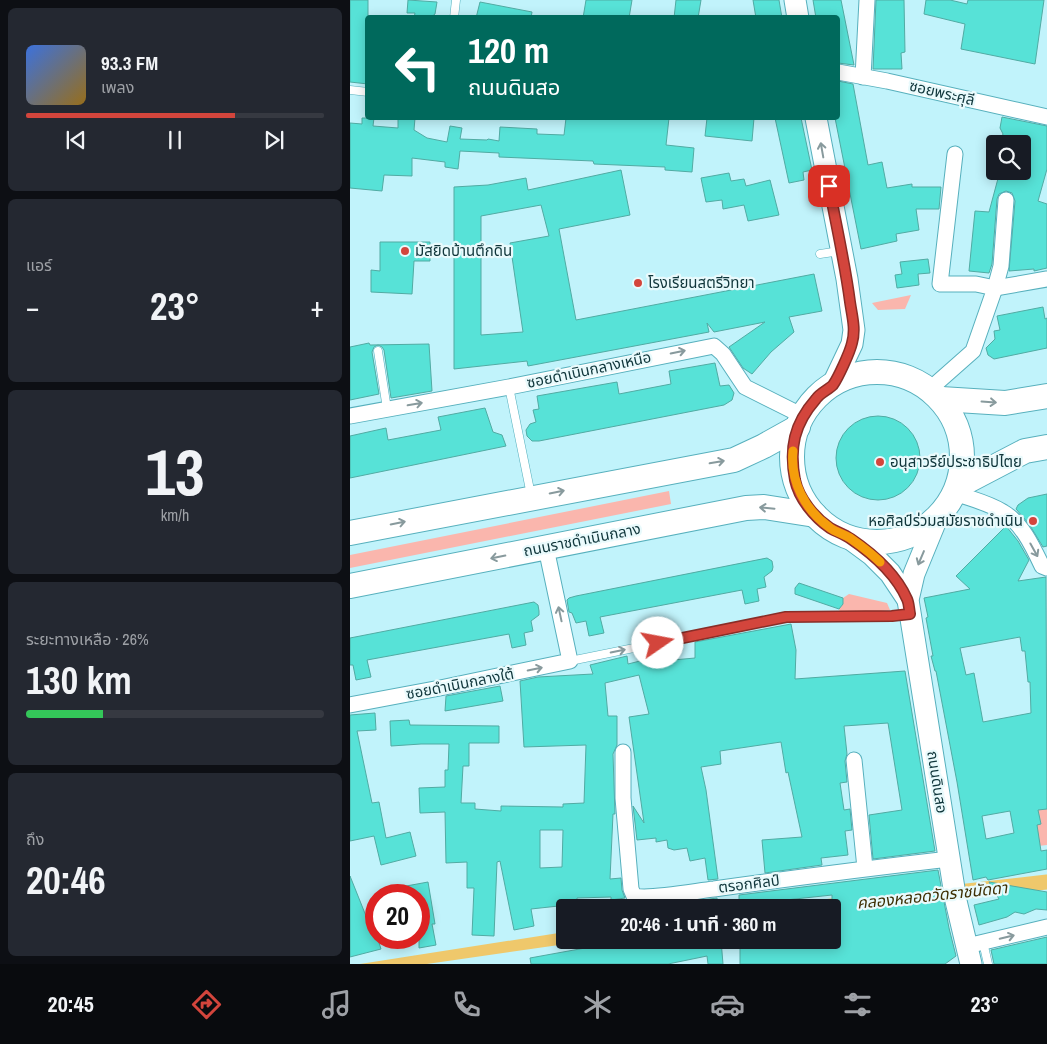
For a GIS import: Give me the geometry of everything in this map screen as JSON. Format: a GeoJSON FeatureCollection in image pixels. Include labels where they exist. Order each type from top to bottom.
{"type":"FeatureCollection","features":[{"type":"Feature","properties":{"kind":"main road"},"geometry":{"type":"LineString","coordinates":[[795,0],[798,15]]}},
{"type":"Feature","properties":{"kind":"main road"},"geometry":{"type":"LineString","coordinates":[[816,120],[854,330],[852,344],[833,384]]}},
{"type":"Feature","properties":{"kind":"main road"},"geometry":{"type":"LineString","coordinates":[[889,373],[911,379],[935,394],[955,421],[960,436],[963,461],[957,489],[937,518],[913,534],[888,542],[868,542],[849,538],[830,528],[815,515],[804,500],[796,483],[792,458],[794,442],[800,421],[817,397],[833,384],[860,374],[889,373]]}},
{"type":"Feature","properties":{"kind":"main road"},"geometry":{"type":"LineString","coordinates":[[935,394],[1005,403],[1047,396]]}},
{"type":"Feature","properties":{"kind":"main road"},"geometry":{"type":"LineString","coordinates":[[350,533],[531,497],[734,460],[764,446],[800,421]]}},
{"type":"Feature","properties":{"kind":"main road"},"geometry":{"type":"LineString","coordinates":[[957,489],[1025,451],[1047,447]]}},
{"type":"Feature","properties":{"kind":"main road","name":"ถนนราชดำเนินกลาง"},"geometry":{"type":"LineString","coordinates":[[350,586],[746,508],[764,507],[815,515]]}},
{"type":"Feature","properties":{"kind":"main road","name":"ถนนดินสอ"},"geometry":{"type":"LineString","coordinates":[[937,518],[914,574],[909,607],[955,893],[974,951]]}},
{"type":"Feature","properties":{"kind":"main road","name":"ถนนดินสอ"},"geometry":{"type":"LineString","coordinates":[[849,538],[872,555],[890,573],[909,607]]}},
{"type":"Feature","properties":{"kind":"street"},"geometry":{"type":"LineString","coordinates":[[863,77],[867,0]]}},
{"type":"Feature","properties":{"kind":"street","name":"ซอยพระศุลี"},"geometry":{"type":"LineString","coordinates":[[840,72],[1047,117]]}},
{"type":"Feature","properties":{"kind":"street"},"geometry":{"type":"LineString","coordinates":[[955,154],[940,284],[976,284],[995,288],[1047,279]]}},
{"type":"Feature","properties":{"kind":"street"},"geometry":{"type":"LineString","coordinates":[[935,394],[973,351],[1001,266],[1006,200]]}},
{"type":"Feature","properties":{"kind":"street","name":"ซอยดำเนินกลางเหนือ"},"geometry":{"type":"LineString","coordinates":[[350,416],[509,387],[714,346],[722,354],[745,387],[800,421]]}},
{"type":"Feature","properties":{"kind":"street"},"geometry":{"type":"LineString","coordinates":[[957,489],[1008,515],[1020,528],[1042,566],[1047,568]]}},
{"type":"Feature","properties":{"kind":"street"},"geometry":{"type":"LineString","coordinates":[[546,548],[570,661]]}},
{"type":"Feature","properties":{"kind":"street","name":"ซอยดำเนินกลางใต้"},"geometry":{"type":"LineString","coordinates":[[350,704],[440,688],[570,661]]}},
{"type":"Feature","properties":{"kind":"street","name":"ตรอกศิลป์"},"geometry":{"type":"LineString","coordinates":[[624,752],[623,798],[631,889],[634,896],[641,898],[676,894],[865,868],[949,859]]}},
{"type":"Feature","properties":{"kind":"street"},"geometry":{"type":"LineString","coordinates":[[854,760],[865,868]]}},
{"type":"Feature","properties":{"kind":"street"},"geometry":{"type":"LineString","coordinates":[[974,951],[1047,927]]}},
{"type":"Feature","properties":{"kind":"lane"},"geometry":{"type":"LineString","coordinates":[[454,15],[456,0]]}},
{"type":"Feature","properties":{"kind":"lane"},"geometry":{"type":"LineString","coordinates":[[350,90],[365,92]]}},
{"type":"Feature","properties":{"kind":"lane"},"geometry":{"type":"LineString","coordinates":[[820,254],[841,250]]}},
{"type":"Feature","properties":{"kind":"lane"},"geometry":{"type":"LineString","coordinates":[[378,351],[386,409]]}},
{"type":"Feature","properties":{"kind":"lane"},"geometry":{"type":"LineString","coordinates":[[509,387],[531,497]]}},
{"type":"Feature","properties":{"kind":"lane"},"geometry":{"type":"LineString","coordinates":[[570,661],[786,617],[892,616],[909,607]]}},
{"type":"Feature","properties":{"kind":"lane"},"geometry":{"type":"LineString","coordinates":[[974,951],[988,964]]}},
{"type":"Feature","properties":{"kind":"shaded area"},"geometry":{"type":"Polygon","coordinates":[[[911,295],[905,309],[878,310],[872,303],[911,295]]]}},
{"type":"Feature","properties":{"kind":"shaded area"},"geometry":{"type":"Polygon","coordinates":[[[669,491],[671,504],[350,568],[350,555],[669,491]]]}},
{"type":"Feature","properties":{"kind":"shaded area"},"geometry":{"type":"Polygon","coordinates":[[[849,594],[887,603],[890,610],[841,615],[839,609],[843,604],[843,598],[849,594]]]}},
{"type":"Feature","properties":{"kind":"shaded area"},"geometry":{"type":"Polygon","coordinates":[[[1047,807],[1047,845],[1038,846],[1032,809],[1047,807]]]}},
{"type":"Feature","properties":{"kind":"shaded area"},"geometry":{"type":"Polygon","coordinates":[[[940,885],[841,906],[841,899],[827,899],[940,885]]]}},
{"type":"Feature","properties":{"kind":"shaded area"},"geometry":{"type":"Polygon","coordinates":[[[556,933],[556,945],[427,964],[360,964],[556,933]]]}},
{"type":"Feature","properties":{"kind":"building"},"geometry":{"type":"Polygon","coordinates":[[[350,0],[368,0],[368,15],[365,15],[365,84],[350,82],[350,0]]]}},
{"type":"Feature","properties":{"kind":"building"},"geometry":{"type":"Polygon","coordinates":[[[408,0],[437,2],[434,15],[407,13],[408,0]]]}},
{"type":"Feature","properties":{"kind":"building"},"geometry":{"type":"Polygon","coordinates":[[[586,0],[632,0],[630,15],[584,15],[586,0]]]}},
{"type":"Feature","properties":{"kind":"building"},"geometry":{"type":"Polygon","coordinates":[[[676,0],[701,0],[698,15],[674,15],[676,0]]]}},
{"type":"Feature","properties":{"kind":"building"},"geometry":{"type":"Polygon","coordinates":[[[753,0],[779,0],[782,15],[756,15],[753,0]]]}},
{"type":"Feature","properties":{"kind":"building"},"geometry":{"type":"Polygon","coordinates":[[[813,0],[841,0],[854,65],[840,63],[840,15],[816,15],[813,0]]]}},
{"type":"Feature","properties":{"kind":"building"},"geometry":{"type":"Polygon","coordinates":[[[876,0],[904,0],[905,52],[901,53],[902,69],[873,69],[876,0]]]}},
{"type":"Feature","properties":{"kind":"building"},"geometry":{"type":"Polygon","coordinates":[[[926,0],[950,0],[967,4],[968,0],[1044,0],[1035,64],[961,49],[965,24],[924,14],[926,0]]]}},
{"type":"Feature","properties":{"kind":"building"},"geometry":{"type":"Polygon","coordinates":[[[480,2],[532,12],[532,15],[477,15],[480,2]]]}},
{"type":"Feature","properties":{"kind":"building"},"geometry":{"type":"Polygon","coordinates":[[[840,81],[853,84],[868,165],[882,162],[887,188],[912,184],[912,187],[941,187],[939,209],[916,209],[919,230],[896,234],[897,241],[861,249],[835,120],[840,120],[840,81]]]}},
{"type":"Feature","properties":{"kind":"building"},"geometry":{"type":"Polygon","coordinates":[[[1002,117],[1047,126],[1047,169],[1038,201],[1047,204],[1047,268],[1034,271],[1034,269],[1009,271],[1015,201],[1012,193],[1006,191],[999,194],[997,199],[992,264],[989,273],[969,271],[975,211],[989,212],[998,180],[1031,180],[1031,135],[1003,135],[1000,128],[1002,117]]]}},
{"type":"Feature","properties":{"kind":"building"},"geometry":{"type":"Polygon","coordinates":[[[362,118],[365,118],[365,120],[374,120],[373,126],[398,128],[398,120],[415,120],[414,130],[427,138],[447,142],[450,126],[462,128],[460,139],[499,141],[500,127],[537,129],[537,134],[564,135],[566,120],[669,120],[666,145],[694,148],[692,172],[665,170],[665,167],[594,164],[593,161],[499,157],[499,153],[460,151],[458,169],[445,167],[445,162],[412,158],[412,176],[384,175],[382,191],[350,188],[350,123],[362,124],[362,118]]]}},
{"type":"Feature","properties":{"kind":"building"},"geometry":{"type":"Polygon","coordinates":[[[707,120],[754,120],[752,141],[705,136],[707,120]]]}},
{"type":"Feature","properties":{"kind":"building"},"geometry":{"type":"Polygon","coordinates":[[[775,120],[801,120],[812,170],[803,172],[804,180],[789,183],[775,120]]]}},
{"type":"Feature","properties":{"kind":"building"},"geometry":{"type":"Polygon","coordinates":[[[621,170],[630,215],[559,229],[576,320],[814,274],[822,311],[789,317],[794,332],[771,352],[752,374],[743,368],[729,347],[765,322],[714,332],[707,323],[709,332],[528,366],[527,361],[454,369],[454,187],[488,185],[526,178],[528,190],[621,170]],[[541,205],[481,216],[481,335],[523,332],[510,243],[549,236],[541,205]]]}},
{"type":"Feature","properties":{"kind":"building"},"geometry":{"type":"Polygon","coordinates":[[[729,173],[731,181],[744,179],[746,186],[770,180],[779,215],[748,221],[744,205],[723,209],[722,200],[706,202],[701,178],[729,173]]]}},
{"type":"Feature","properties":{"kind":"building"},"geometry":{"type":"Polygon","coordinates":[[[380,242],[430,242],[430,261],[414,261],[412,294],[371,292],[371,270],[380,271],[380,242]]]}},
{"type":"Feature","properties":{"kind":"building"},"geometry":{"type":"Polygon","coordinates":[[[928,259],[930,273],[918,274],[919,285],[897,288],[895,275],[902,274],[900,262],[928,259]]]}},
{"type":"Feature","properties":{"kind":"building"},"geometry":{"type":"Polygon","coordinates":[[[1043,307],[1045,319],[1047,318],[1047,348],[994,359],[988,355],[986,348],[995,339],[994,331],[1000,330],[997,316],[1043,307]]]}},
{"type":"Feature","properties":{"kind":"building"},"geometry":{"type":"Polygon","coordinates":[[[369,343],[370,345],[429,344],[432,391],[391,398],[384,350],[378,345],[374,347],[372,352],[379,394],[350,400],[350,347],[369,343]]]}},
{"type":"Feature","properties":{"kind":"building"},"geometry":{"type":"Polygon","coordinates":[[[715,363],[720,386],[729,385],[734,393],[732,400],[724,405],[539,441],[532,441],[527,436],[526,430],[530,424],[536,422],[533,410],[539,409],[537,396],[617,382],[619,394],[671,384],[669,371],[715,363]]]}},
{"type":"Feature","properties":{"kind":"building"},"geometry":{"type":"Polygon","coordinates":[[[485,408],[493,432],[502,435],[506,446],[350,478],[350,436],[386,428],[388,440],[441,430],[438,417],[485,408]]]}},
{"type":"Feature","properties":{"kind":"building"},"geometry":{"type":"Polygon","coordinates":[[[870,416],[886,416],[902,423],[913,434],[920,450],[917,474],[908,488],[902,493],[886,500],[870,500],[854,493],[843,482],[836,466],[836,450],[843,434],[854,423],[870,416]]]}},
{"type":"Feature","properties":{"kind":"building","name":"หอศิลป์ร่วมสมัยราชดำเนิน"},"geometry":{"type":"Polygon","coordinates":[[[1047,494],[1047,546],[1043,547],[1029,524],[1016,509],[1018,505],[1028,498],[1047,494]]]}},
{"type":"Feature","properties":{"kind":"building"},"geometry":{"type":"Polygon","coordinates":[[[1006,526],[1018,541],[1029,560],[1018,581],[1046,577],[1047,809],[1038,810],[1041,824],[1037,825],[1041,851],[1047,850],[1047,869],[988,880],[986,877],[973,880],[957,782],[936,671],[931,656],[933,656],[924,598],[970,589],[956,576],[1006,526]],[[1020,637],[960,648],[966,675],[974,673],[983,722],[1031,713],[1030,682],[1028,682],[1025,651],[1022,651],[1020,637]],[[1010,811],[982,816],[986,839],[1014,833],[1010,811]]]}},
{"type":"Feature","properties":{"kind":"building"},"geometry":{"type":"Polygon","coordinates":[[[767,558],[772,561],[773,567],[772,571],[764,577],[766,587],[757,589],[759,601],[745,604],[742,590],[600,617],[604,633],[589,636],[586,621],[576,623],[572,613],[569,612],[567,600],[576,596],[767,558]]]}},
{"type":"Feature","properties":{"kind":"building"},"geometry":{"type":"Polygon","coordinates":[[[799,583],[843,598],[843,604],[839,609],[795,594],[795,588],[799,583]]]}},
{"type":"Feature","properties":{"kind":"building"},"geometry":{"type":"Polygon","coordinates":[[[534,602],[538,605],[539,615],[531,621],[533,631],[524,633],[526,645],[512,648],[509,634],[367,660],[371,677],[356,680],[353,665],[350,665],[350,638],[534,602]]]}},
{"type":"Feature","properties":{"kind":"building"},"geometry":{"type":"Polygon","coordinates":[[[791,624],[796,650],[795,679],[905,671],[935,851],[873,859],[869,815],[902,810],[888,723],[844,726],[847,782],[840,783],[844,810],[850,809],[852,830],[845,831],[848,855],[821,858],[822,865],[765,873],[762,840],[802,837],[788,772],[786,773],[781,742],[720,751],[721,764],[701,767],[718,879],[708,880],[705,858],[690,861],[687,848],[674,850],[668,848],[667,840],[656,842],[656,838],[637,840],[633,806],[644,823],[629,717],[649,714],[639,675],[605,683],[608,716],[617,716],[617,745],[613,754],[615,814],[613,814],[610,879],[621,878],[625,898],[556,899],[556,906],[531,909],[534,926],[514,930],[500,861],[497,862],[494,936],[472,935],[474,888],[467,888],[467,862],[446,863],[445,812],[420,813],[419,788],[445,787],[445,770],[448,770],[449,744],[391,746],[390,721],[409,720],[410,725],[499,726],[499,743],[469,743],[469,766],[463,766],[461,803],[475,803],[475,809],[501,811],[501,806],[563,807],[563,804],[584,803],[586,745],[524,747],[520,681],[538,677],[593,674],[590,665],[627,656],[628,664],[660,656],[662,661],[695,658],[695,642],[791,624]],[[540,830],[540,868],[562,867],[563,830],[540,830]]]}},
{"type":"Feature","properties":{"kind":"building"},"geometry":{"type":"Polygon","coordinates":[[[500,686],[503,701],[445,711],[446,696],[500,686]]]}},
{"type":"Feature","properties":{"kind":"building"},"geometry":{"type":"Polygon","coordinates":[[[375,713],[376,730],[357,731],[372,803],[379,802],[386,838],[410,832],[416,856],[381,865],[374,836],[350,841],[350,715],[375,713]]]}},
{"type":"Feature","properties":{"kind":"building"},"geometry":{"type":"Polygon","coordinates":[[[938,870],[956,956],[945,964],[740,964],[740,949],[841,949],[841,899],[832,899],[832,895],[795,899],[739,899],[739,895],[938,870]]]}},
{"type":"Feature","properties":{"kind":"building"},"geometry":{"type":"Polygon","coordinates":[[[350,876],[365,914],[365,949],[381,949],[350,957],[350,876]]]}},
{"type":"Feature","properties":{"kind":"building"},"geometry":{"type":"Polygon","coordinates":[[[989,882],[1047,892],[1047,910],[1036,909],[1024,914],[1015,912],[1007,917],[979,925],[974,905],[999,899],[989,882]]]}},
{"type":"Feature","properties":{"kind":"building"},"geometry":{"type":"Polygon","coordinates":[[[430,894],[435,924],[432,924],[436,945],[430,946],[430,894]]]}},
{"type":"Feature","properties":{"kind":"building"},"geometry":{"type":"Polygon","coordinates":[[[1047,937],[1047,964],[994,964],[991,950],[1047,937]]]}},
{"type":"Feature","properties":{"kind":"building"},"geometry":{"type":"Polygon","coordinates":[[[580,949],[722,949],[723,964],[708,964],[707,956],[668,964],[531,964],[530,958],[580,949]]]}},
{"type":"Feature","properties":{"kind":"waterway","name":"คลองหลอดวัดราชนัดดา"},"geometry":{"type":"LineString","coordinates":[[922,896],[1047,882]]}},
{"type":"Feature","properties":{"kind":"slow traffic"},"geometry":{"type":"LineString","coordinates":[[793,451],[792,458],[796,483],[804,500],[815,515],[830,528],[849,538],[880,562]]}},
{"type":"Feature","properties":{"kind":"place","name":"มัสยิดบ้านตึกดิน"},"geometry":{"type":"Point","coordinates":[405,251]}},
{"type":"Feature","properties":{"kind":"place","name":"โรงเรียนสตรีวิทยา"},"geometry":{"type":"Point","coordinates":[638,283]}},
{"type":"Feature","properties":{"kind":"place","name":"อนุสาวรีย์ประชาธิปไตย"},"geometry":{"type":"Point","coordinates":[880,462]}},
{"type":"Feature","properties":{"kind":"place","name":"หอศิลป์ร่วมสมัยราชดำเนิน"},"geometry":{"type":"Point","coordinates":[1033,521]}},
{"type":"Feature","properties":{"kind":"route"},"geometry":{"type":"LineString","coordinates":[[658,643],[786,617],[892,616],[910,614],[908,600],[890,573],[872,555],[849,538],[830,528],[815,515],[804,500],[796,483],[792,458],[798,427],[803,416],[817,397],[833,384],[847,357],[852,344],[854,330],[847,279],[829,186]]}}]}
